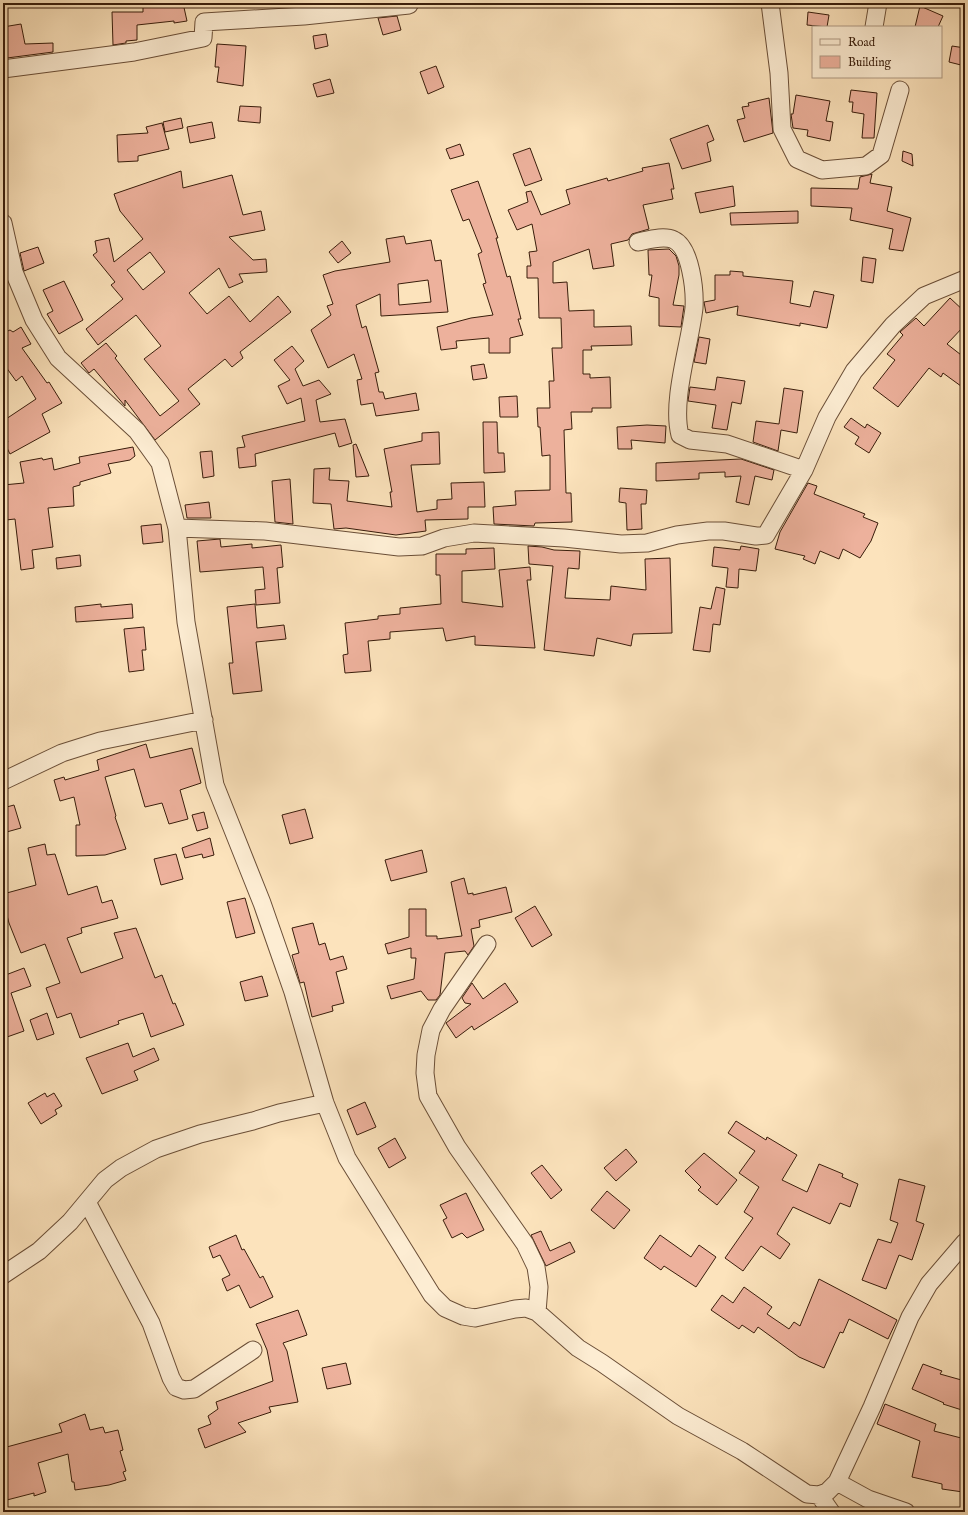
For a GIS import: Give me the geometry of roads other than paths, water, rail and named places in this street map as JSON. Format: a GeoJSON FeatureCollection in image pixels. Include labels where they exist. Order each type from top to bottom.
{"type":"FeatureCollection","features":[{"type":"Feature","properties":{"kind":"street"},"geometry":{"type":"LineString","coordinates":[[770,3],[779,73],[782,130],[797,159],[822,170],[866,166],[882,155],[900,90]]}},
{"type":"Feature","properties":{"kind":"street"},"geometry":{"type":"LineString","coordinates":[[874,26],[878,3]]}},
{"type":"Feature","properties":{"kind":"street"},"geometry":{"type":"LineString","coordinates":[[3,69],[134,52],[203,38],[204,22],[304,16],[409,6]]}},
{"type":"Feature","properties":{"kind":"street"},"geometry":{"type":"LineString","coordinates":[[3,223],[14,272],[34,320],[58,358],[137,431],[160,463],[177,528],[186,622],[215,785],[262,903],[293,992],[325,1103],[347,1158],[432,1295],[445,1308],[463,1316],[475,1318],[515,1309],[526,1308],[537,1312],[578,1348],[678,1416],[742,1451],[807,1494],[819,1495],[827,1492],[837,1482],[872,1407],[910,1317],[929,1284],[965,1242]]}},
{"type":"Feature","properties":{"kind":"street"},"geometry":{"type":"LineString","coordinates":[[638,242],[655,238],[674,240],[685,249],[691,273],[694,307],[678,407],[677,425],[680,435],[690,440],[727,444],[804,470]]}},
{"type":"Feature","properties":{"kind":"street"},"geometry":{"type":"LineString","coordinates":[[177,528],[265,531],[399,547],[422,546],[444,538],[474,533],[564,538],[621,544],[647,543],[677,535],[708,531],[724,531],[756,536],[766,535],[804,470],[828,417],[854,370],[892,325],[924,296],[965,279]]}},
{"type":"Feature","properties":{"kind":"street"},"geometry":{"type":"LineString","coordinates":[[3,781],[62,753],[100,742],[204,720]]}},
{"type":"Feature","properties":{"kind":"street"},"geometry":{"type":"LineString","coordinates":[[487,944],[442,1009],[431,1030],[424,1073],[428,1096],[457,1147],[525,1244],[536,1267],[538,1287],[537,1312]]}},
{"type":"Feature","properties":{"kind":"street"},"geometry":{"type":"LineString","coordinates":[[3,1275],[39,1251],[70,1222],[105,1180],[121,1168],[156,1149],[200,1134],[279,1113],[325,1103]]}},
{"type":"Feature","properties":{"kind":"street"},"geometry":{"type":"LineString","coordinates":[[87,1202],[151,1323],[171,1378],[176,1387],[184,1390],[194,1389],[253,1350]]}},
{"type":"Feature","properties":{"kind":"street"},"geometry":{"type":"LineString","coordinates":[[837,1482],[868,1499],[906,1512]]}},
{"type":"Feature","properties":{"kind":"street"},"geometry":{"type":"LineString","coordinates":[[819,1495],[831,1512]]}}]}
